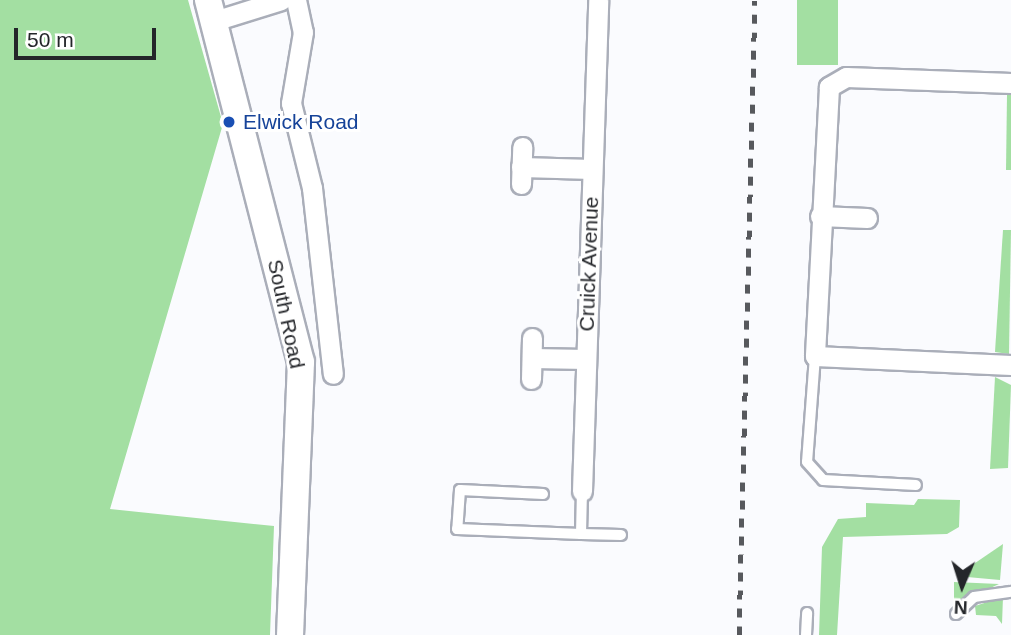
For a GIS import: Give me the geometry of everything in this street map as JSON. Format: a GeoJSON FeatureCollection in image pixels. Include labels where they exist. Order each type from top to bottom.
{"type":"FeatureCollection","features":[{"type":"Feature","properties":{"kind":"main road","name":"South Road"},"geometry":{"type":"LineString","coordinates":[[211,10],[301,362],[290,635]]}},
{"type":"Feature","properties":{"kind":"street"},"geometry":{"type":"LineString","coordinates":[[211,10],[281,0]]}},
{"type":"Feature","properties":{"kind":"street","name":"South Road"},"geometry":{"type":"LineString","coordinates":[[296,0],[303,32],[291,103],[312,188],[333,374]]}},
{"type":"Feature","properties":{"kind":"street","name":"Cruick Avenue"},"geometry":{"type":"LineString","coordinates":[[582,491],[598,0]]}},
{"type":"Feature","properties":{"kind":"street"},"geometry":{"type":"LineString","coordinates":[[1011,83],[846,76],[829,87],[820,216],[815,356],[1011,365]]}},
{"type":"Feature","properties":{"kind":"street","name":"Cruick Avenue"},"geometry":{"type":"LineString","coordinates":[[522,147],[521,176],[592,169]]}},
{"type":"Feature","properties":{"kind":"street"},"geometry":{"type":"LineString","coordinates":[[820,216],[867,218]]}},
{"type":"Feature","properties":{"kind":"street","name":"Cruick Avenue"},"geometry":{"type":"LineString","coordinates":[[531,379],[532,348],[586,359]]}},
{"type":"Feature","properties":{"kind":"lane"},"geometry":{"type":"LineString","coordinates":[[815,356],[807,462],[823,480],[916,485]]}},
{"type":"Feature","properties":{"kind":"lane"},"geometry":{"type":"LineString","coordinates":[[543,494],[460,490],[457,529],[621,536]]}},
{"type":"Feature","properties":{"kind":"lane"},"geometry":{"type":"LineString","coordinates":[[581,534],[582,491]]}},
{"type":"Feature","properties":{"kind":"lane"},"geometry":{"type":"LineString","coordinates":[[957,614],[974,597],[1011,592]]}},
{"type":"Feature","properties":{"kind":"lane"},"geometry":{"type":"LineString","coordinates":[[806,635],[807,613]]}},
{"type":"Feature","properties":{"kind":"green space"},"geometry":{"type":"Polygon","coordinates":[[[0,0],[188,0],[223,124],[110,509],[274,526],[270,635],[0,635],[0,0]]]}},
{"type":"Feature","properties":{"kind":"green space"},"geometry":{"type":"Polygon","coordinates":[[[797,0],[838,0],[838,65],[797,65],[797,0]]]}},
{"type":"Feature","properties":{"kind":"green space"},"geometry":{"type":"Polygon","coordinates":[[[1007,95],[1011,95],[1011,170],[1006,170],[1007,95]]]}},
{"type":"Feature","properties":{"kind":"green space"},"geometry":{"type":"Polygon","coordinates":[[[1003,230],[1011,230],[1009,354],[995,352],[1003,230]]]}},
{"type":"Feature","properties":{"kind":"green space"},"geometry":{"type":"Polygon","coordinates":[[[995,377],[1011,385],[1008,468],[990,469],[995,377]]]}},
{"type":"Feature","properties":{"kind":"green space"},"geometry":{"type":"Polygon","coordinates":[[[918,499],[960,500],[959,527],[947,534],[843,537],[837,635],[819,635],[822,547],[838,519],[866,517],[866,503],[914,505],[918,499]]]}},
{"type":"Feature","properties":{"kind":"green space"},"geometry":{"type":"Polygon","coordinates":[[[1003,544],[1000,580],[956,576],[1003,544]]]}},
{"type":"Feature","properties":{"kind":"green space"},"geometry":{"type":"Polygon","coordinates":[[[954,582],[999,584],[954,605],[954,582]]]}},
{"type":"Feature","properties":{"kind":"green space"},"geometry":{"type":"Polygon","coordinates":[[[1003,597],[1002,624],[996,616],[976,615],[975,606],[1003,597]]]}},
{"type":"Feature","properties":{"kind":"railway"},"geometry":{"type":"LineString","coordinates":[[739,635],[755,0]]}},
{"type":"Feature","properties":{"kind":"place","name":"Elwick Road"},"geometry":{"type":"Point","coordinates":[229,122]}}]}
